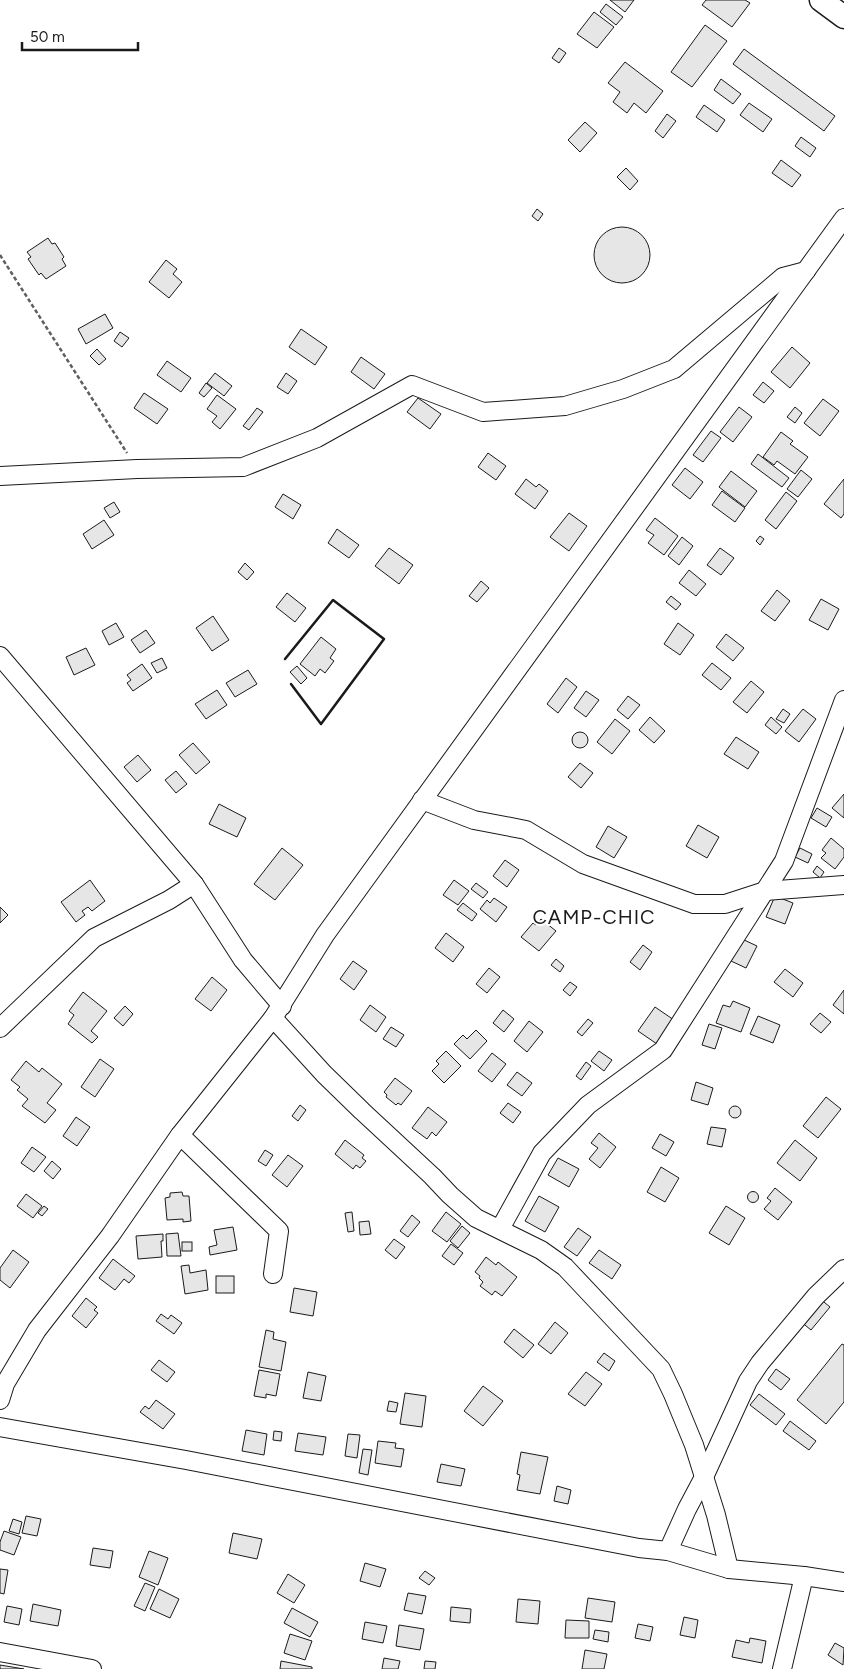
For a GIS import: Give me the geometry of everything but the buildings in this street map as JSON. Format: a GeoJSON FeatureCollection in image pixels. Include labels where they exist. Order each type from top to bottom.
{"type":"FeatureCollection","features":[{"type":"Feature","properties":{"kind":"main road"},"geometry":{"type":"LineString","coordinates":[[821,0],[844,17]]}},
{"type":"Feature","properties":{"kind":"street"},"geometry":{"type":"LineString","coordinates":[[0,1400],[5,1384],[37,1330],[110,1236],[180,1135],[278,1012],[325,935],[844,218]]}},
{"type":"Feature","properties":{"kind":"street"},"geometry":{"type":"LineString","coordinates":[[0,476],[137,469],[243,467],[317,438],[412,385],[483,412],[565,406],[624,389],[674,369],[783,277],[806,270]]}},
{"type":"Feature","properties":{"kind":"street"},"geometry":{"type":"LineString","coordinates":[[0,656],[194,884],[278,1012],[330,1080],[476,1218],[541,1250],[564,1267],[661,1369],[687,1428],[704,1477],[716,1515],[729,1569]]}},
{"type":"Feature","properties":{"kind":"street"},"geometry":{"type":"LineString","coordinates":[[500,1229],[542,1153],[588,1105],[663,1050],[784,861],[844,700]]}},
{"type":"Feature","properties":{"kind":"street"},"geometry":{"type":"LineString","coordinates":[[422,800],[474,820],[526,830],[583,864],[694,904],[725,904],[765,891],[844,885]]}},
{"type":"Feature","properties":{"kind":"street"},"geometry":{"type":"LineString","coordinates":[[0,1028],[94,938],[170,900],[194,884]]}},
{"type":"Feature","properties":{"kind":"street"},"geometry":{"type":"LineString","coordinates":[[180,1135],[279,1231],[273,1274]]}},
{"type":"Feature","properties":{"kind":"street"},"geometry":{"type":"LineString","coordinates":[[668,1552],[748,1381],[760,1363],[816,1296],[844,1269]]}},
{"type":"Feature","properties":{"kind":"street"},"geometry":{"type":"LineString","coordinates":[[0,1427],[186,1460],[639,1548],[668,1552],[729,1569],[844,1582]]}},
{"type":"Feature","properties":{"kind":"street"},"geometry":{"type":"LineString","coordinates":[[782,1669],[804,1576]]}},
{"type":"Feature","properties":{"kind":"street"},"geometry":{"type":"LineString","coordinates":[[0,1652],[92,1669]]}},
{"type":"Feature","properties":{"kind":"path"},"geometry":{"type":"LineString","coordinates":[[0,255],[137,469]]}},
{"type":"Feature","properties":{"kind":"wall"},"geometry":{"type":"LineString","coordinates":[[285,659],[333,600],[384,639],[321,724],[291,684]]}},
{"type":"Feature","properties":{"kind":"district","name":"CAMP-CHIC"},"geometry":{"type":"Point","coordinates":[594,917]}}]}
